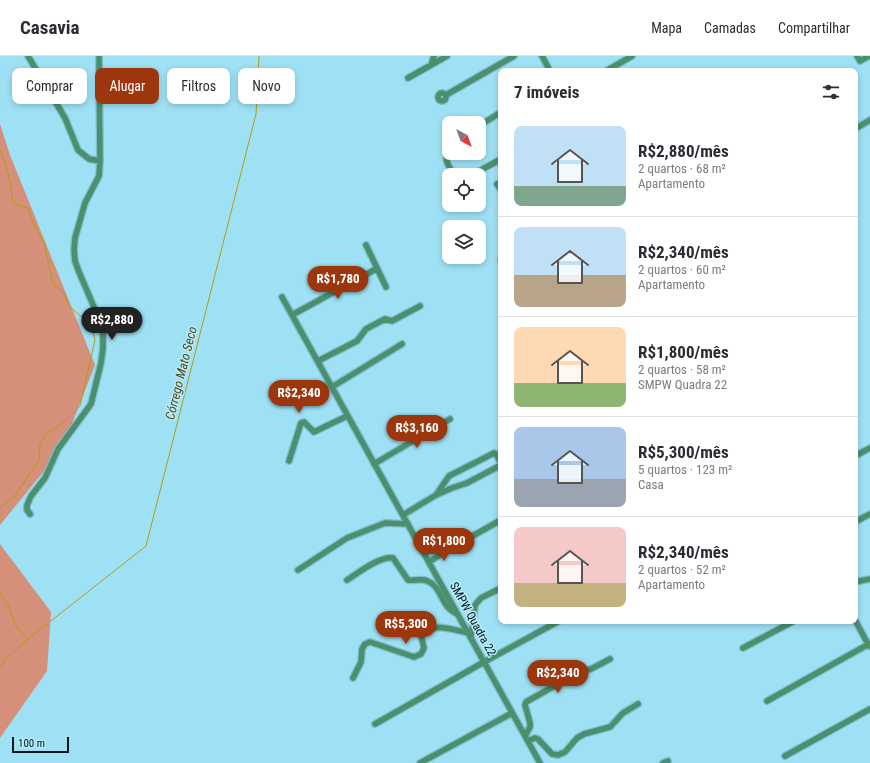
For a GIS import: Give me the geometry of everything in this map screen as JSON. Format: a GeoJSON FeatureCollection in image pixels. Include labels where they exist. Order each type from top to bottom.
{"type":"FeatureCollection","features":[{"type":"Feature","properties":{"kind":"street"},"geometry":{"type":"LineString","coordinates":[[28,56],[65,118],[78,150],[89,159],[100,161]]}},
{"type":"Feature","properties":{"kind":"street"},"geometry":{"type":"LineString","coordinates":[[30,514],[27,510],[27,505],[31,496],[45,478],[60,445],[91,404],[101,363],[103,328],[79,272],[75,261],[74,250],[75,238],[83,209],[99,176],[99,56]]}},
{"type":"Feature","properties":{"kind":"street"},"geometry":{"type":"LineString","coordinates":[[431,65],[434,56]]}},
{"type":"Feature","properties":{"kind":"street"},"geometry":{"type":"LineString","coordinates":[[408,78],[447,56]]}},
{"type":"Feature","properties":{"kind":"street"},"geometry":{"type":"LineString","coordinates":[[446,94],[514,56]]}},
{"type":"Feature","properties":{"kind":"street"},"geometry":{"type":"LineString","coordinates":[[542,56],[548,68]]}},
{"type":"Feature","properties":{"kind":"street"},"geometry":{"type":"LineString","coordinates":[[611,68],[632,56]]}},
{"type":"Feature","properties":{"kind":"street"},"geometry":{"type":"LineString","coordinates":[[857,56],[860,61],[869,56]]}},
{"type":"Feature","properties":{"kind":"street"},"geometry":{"type":"LineString","coordinates":[[486,122],[498,114]]}},
{"type":"Feature","properties":{"kind":"street"},"geometry":{"type":"LineString","coordinates":[[858,127],[870,120]]}},
{"type":"Feature","properties":{"kind":"street"},"geometry":{"type":"LineString","coordinates":[[485,168],[498,161]]}},
{"type":"Feature","properties":{"kind":"street"},"geometry":{"type":"LineString","coordinates":[[366,245],[376,269],[386,287]]}},
{"type":"Feature","properties":{"kind":"street"},"geometry":{"type":"LineString","coordinates":[[292,315],[376,269]]}},
{"type":"Feature","properties":{"kind":"street","name":"SMPW Quadra 22"},"geometry":{"type":"LineString","coordinates":[[282,297],[540,763]]}},
{"type":"Feature","properties":{"kind":"street"},"geometry":{"type":"LineString","coordinates":[[318,361],[357,341],[366,329],[385,320],[392,321],[420,306]]}},
{"type":"Feature","properties":{"kind":"street"},"geometry":{"type":"LineString","coordinates":[[332,387],[402,344]]}},
{"type":"Feature","properties":{"kind":"street"},"geometry":{"type":"LineString","coordinates":[[289,461],[301,423],[304,422],[314,432],[347,416]]}},
{"type":"Feature","properties":{"kind":"street"},"geometry":{"type":"LineString","coordinates":[[374,464],[450,419]]}},
{"type":"Feature","properties":{"kind":"street"},"geometry":{"type":"LineString","coordinates":[[858,454],[870,448]]}},
{"type":"Feature","properties":{"kind":"street"},"geometry":{"type":"LineString","coordinates":[[436,495],[449,476],[494,453],[498,458]]}},
{"type":"Feature","properties":{"kind":"street"},"geometry":{"type":"LineString","coordinates":[[403,515],[436,495],[467,483],[498,466]]}},
{"type":"Feature","properties":{"kind":"street"},"geometry":{"type":"LineString","coordinates":[[858,520],[870,514]]}},
{"type":"Feature","properties":{"kind":"street"},"geometry":{"type":"LineString","coordinates":[[429,562],[498,522]]}},
{"type":"Feature","properties":{"kind":"street"},"geometry":{"type":"LineString","coordinates":[[298,570],[347,538],[385,523],[408,524]]}},
{"type":"Feature","properties":{"kind":"street"},"geometry":{"type":"LineString","coordinates":[[347,580],[377,562],[390,557],[393,558],[408,580],[424,580],[437,588],[447,606],[458,616]]}},
{"type":"Feature","properties":{"kind":"street"},"geometry":{"type":"LineString","coordinates":[[858,581],[870,579]]}},
{"type":"Feature","properties":{"kind":"street"},"geometry":{"type":"LineString","coordinates":[[353,678],[361,662],[362,649],[365,644],[370,642],[414,657],[422,654],[424,648],[421,635],[425,630],[431,627],[442,628],[470,635],[475,605],[481,598],[498,590]]}},
{"type":"Feature","properties":{"kind":"street"},"geometry":{"type":"LineString","coordinates":[[375,724],[554,624]]}},
{"type":"Feature","properties":{"kind":"street"},"geometry":{"type":"LineString","coordinates":[[742,648],[788,624]]}},
{"type":"Feature","properties":{"kind":"street"},"geometry":{"type":"LineString","coordinates":[[767,701],[869,643],[857,624]]}},
{"type":"Feature","properties":{"kind":"street"},"geometry":{"type":"LineString","coordinates":[[610,660],[592,670],[579,672],[526,702],[525,705],[530,726],[527,739],[538,739],[550,753],[554,756],[558,755],[565,752],[577,738],[584,734],[610,727],[623,714],[638,704]]}},
{"type":"Feature","properties":{"kind":"street"},"geometry":{"type":"LineString","coordinates":[[785,756],[870,709]]}},
{"type":"Feature","properties":{"kind":"street"},"geometry":{"type":"LineString","coordinates":[[420,763],[512,713]]}},
{"type":"Feature","properties":{"kind":"shaded area"},"geometry":{"type":"Polygon","coordinates":[[[0,124],[10,155],[95,365],[62,449],[0,525],[0,124]]]}},
{"type":"Feature","properties":{"kind":"shaded area"},"geometry":{"type":"Polygon","coordinates":[[[0,544],[51,612],[47,671],[0,738],[0,544]]]}},
{"type":"Feature","properties":{"kind":"waterway","name":"Córrego Mato Seco"},"geometry":{"type":"LineString","coordinates":[[0,668],[5,660],[28,639],[146,546],[256,114],[259,56]]}},
{"type":"Feature","properties":{"kind":"waterway"},"geometry":{"type":"LineString","coordinates":[[0,150],[10,180],[12,200],[17,205],[28,208],[36,229],[44,242],[53,283],[64,293],[69,306],[91,325],[95,340],[80,406],[64,422],[45,435],[40,444],[39,460],[14,497],[0,508]]}},
{"type":"Feature","properties":{"kind":"waterway"},"geometry":{"type":"LineString","coordinates":[[0,593],[8,605],[16,626],[28,639]]}}]}
